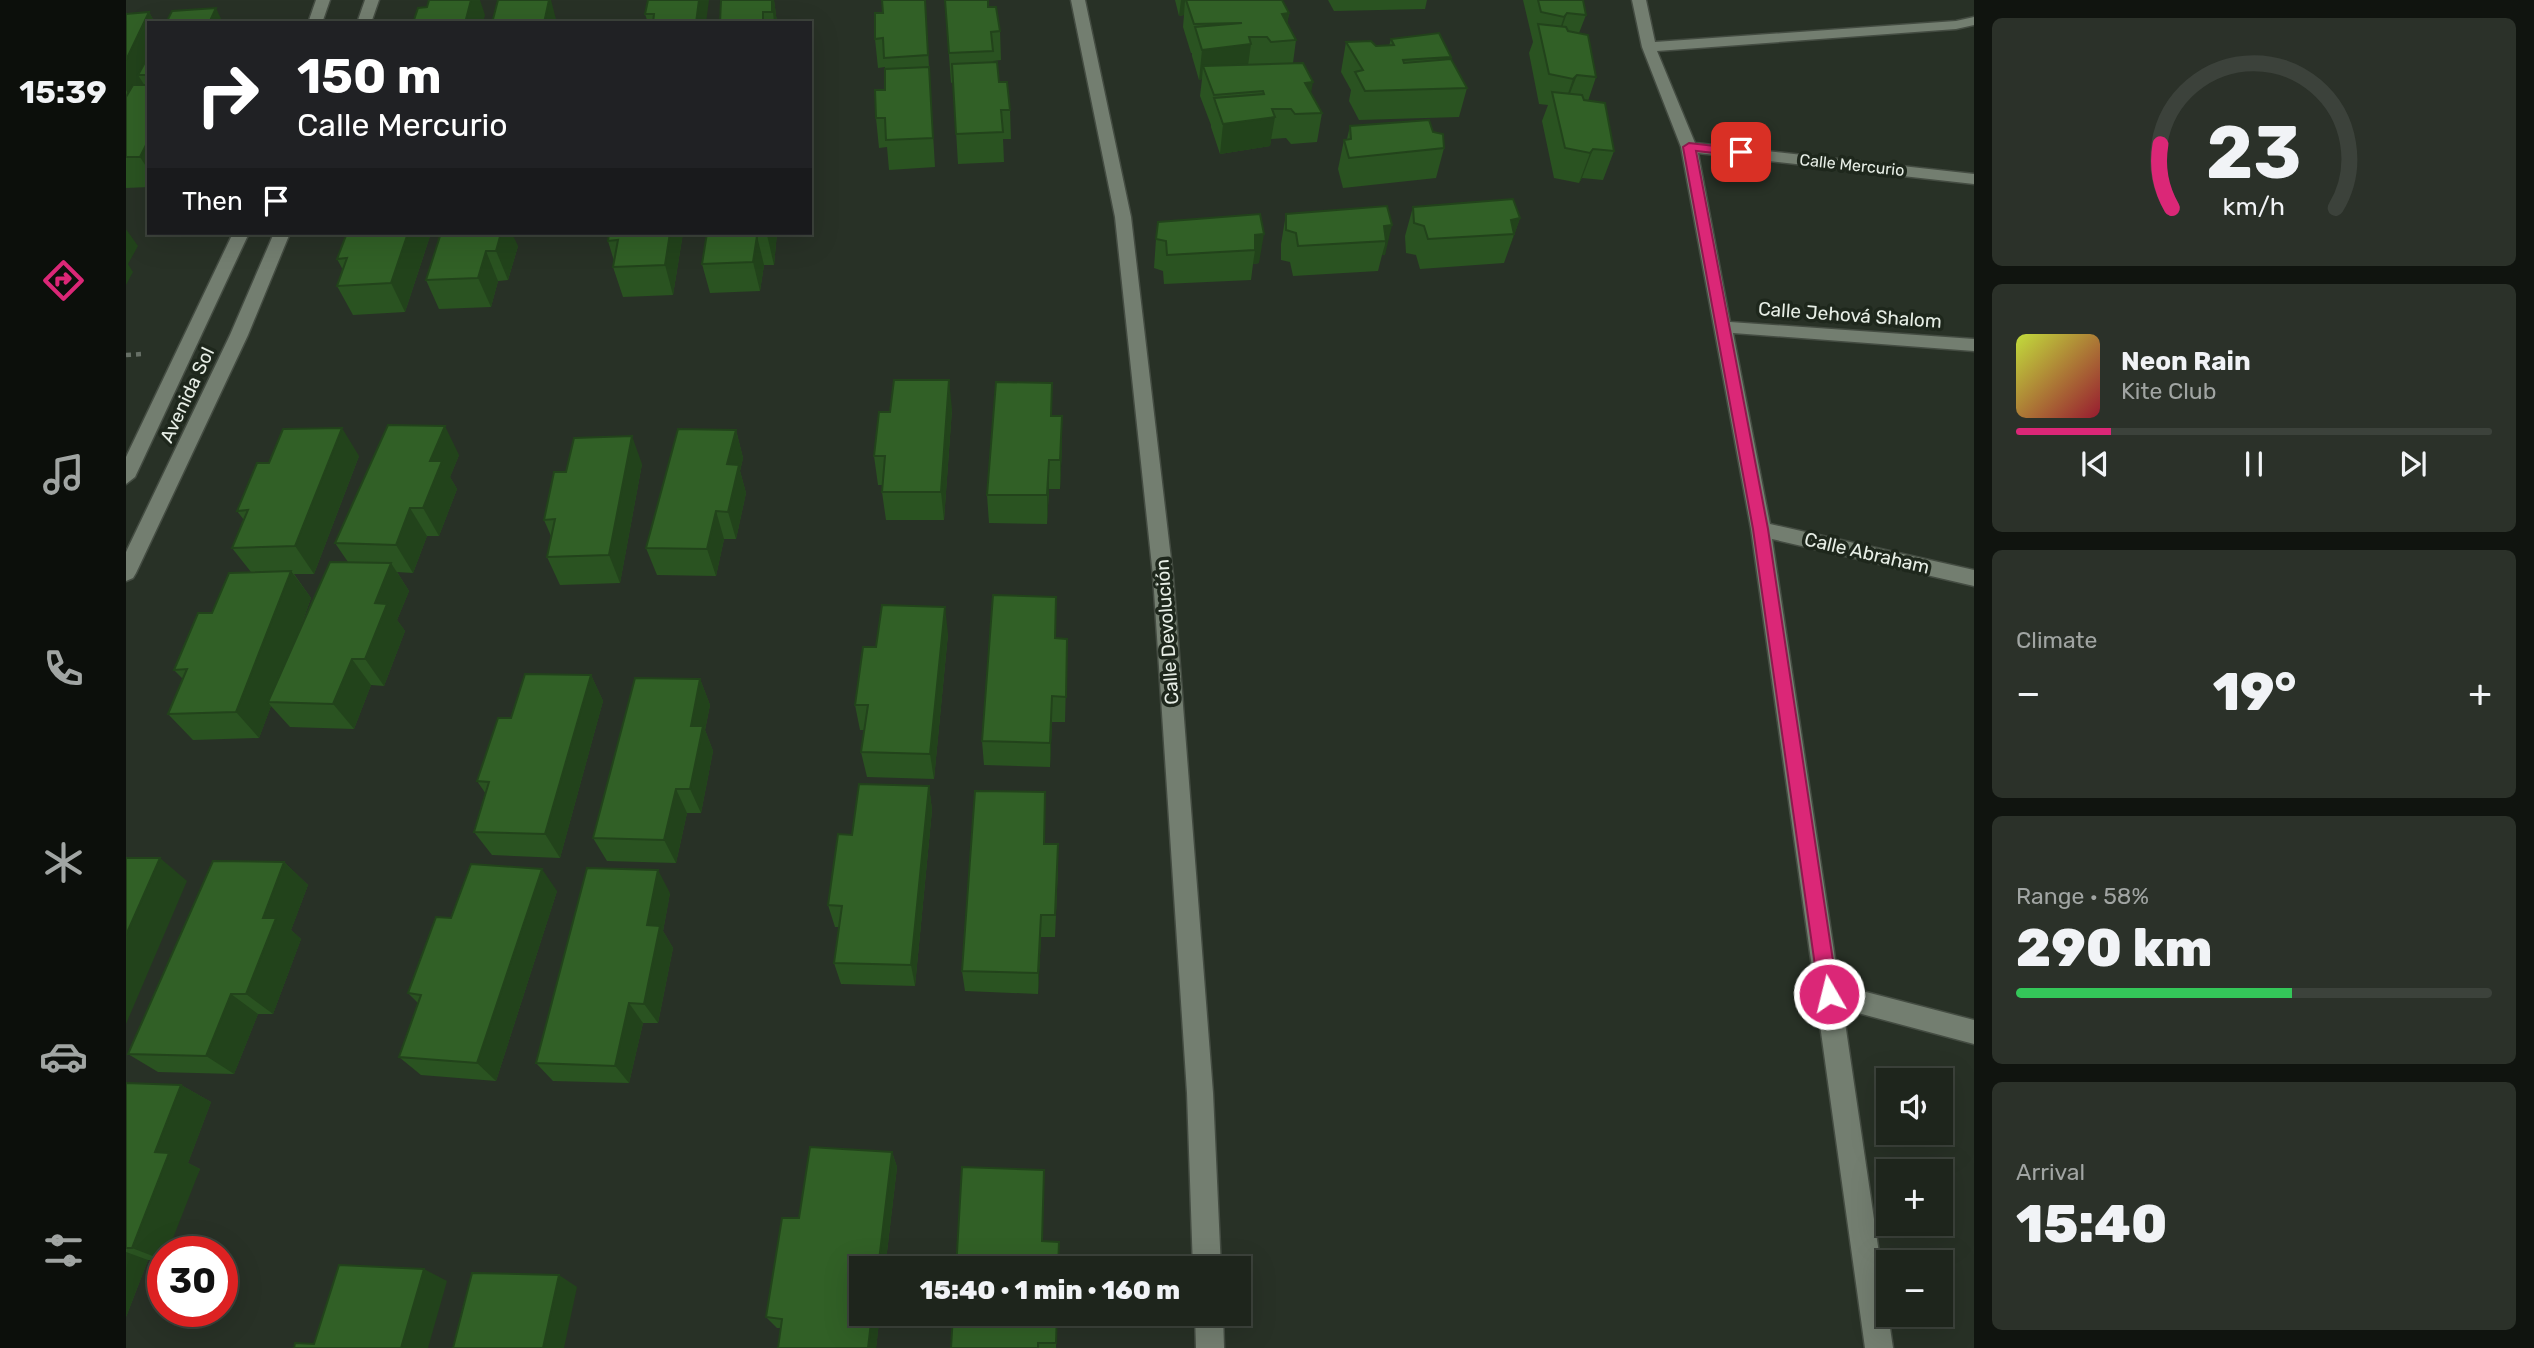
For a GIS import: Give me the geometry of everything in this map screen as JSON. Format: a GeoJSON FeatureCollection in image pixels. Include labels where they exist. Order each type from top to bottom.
{"type":"FeatureCollection","features":[{"type":"Feature","properties":{"kind":"street"},"geometry":{"type":"LineString","coordinates":[[316,21],[323,0]]}},
{"type":"Feature","properties":{"kind":"street"},"geometry":{"type":"LineString","coordinates":[[364,21],[372,0]]}},
{"type":"Feature","properties":{"kind":"street","name":"Calle Devolución"},"geometry":{"type":"LineString","coordinates":[[1078,0],[1123,217],[1164,576],[1200,1093],[1206,1256]]}},
{"type":"Feature","properties":{"kind":"street"},"geometry":{"type":"LineString","coordinates":[[1639,0],[1648,47],[1689,147],[1760,529],[1879,1348]]}},
{"type":"Feature","properties":{"kind":"street"},"geometry":{"type":"LineString","coordinates":[[1648,47],[1956,25],[1974,21]]}},
{"type":"Feature","properties":{"kind":"street","name":"Calle Mercurio"},"geometry":{"type":"LineString","coordinates":[[1689,147],[1974,179]]}},
{"type":"Feature","properties":{"kind":"street","name":"Avenida Sol"},"geometry":{"type":"LineString","coordinates":[[126,477],[240,235]]}},
{"type":"Feature","properties":{"kind":"street","name":"Avenida Sol"},"geometry":{"type":"LineString","coordinates":[[126,573],[239,335],[281,235]]}},
{"type":"Feature","properties":{"kind":"street","name":"Calle Jehová Shalom"},"geometry":{"type":"LineString","coordinates":[[1723,327],[1974,345]]}},
{"type":"Feature","properties":{"kind":"street","name":"Calle Abraham"},"geometry":{"type":"LineString","coordinates":[[1760,529],[1974,578]]}},
{"type":"Feature","properties":{"kind":"street"},"geometry":{"type":"LineString","coordinates":[[1829,994],[1974,1032]]}},
{"type":"Feature","properties":{"kind":"street"},"geometry":{"type":"LineString","coordinates":[[1209,1326],[1210,1348]]}},
{"type":"Feature","properties":{"kind":"building"},"geometry":{"type":"Polygon","coordinates":[[[429,0],[471,0],[466,21],[414,21],[418,8],[427,7],[429,0]]]}},
{"type":"Feature","properties":{"kind":"building"},"geometry":{"type":"Polygon","coordinates":[[[498,0],[549,0],[544,21],[493,21],[498,0]]]}},
{"type":"Feature","properties":{"kind":"building"},"geometry":{"type":"Polygon","coordinates":[[[648,0],[699,0],[696,21],[653,21],[654,14],[645,14],[648,0]]]}},
{"type":"Feature","properties":{"kind":"building"},"geometry":{"type":"Polygon","coordinates":[[[721,0],[772,0],[772,12],[763,12],[763,21],[720,21],[721,0]]]}},
{"type":"Feature","properties":{"kind":"building"},"geometry":{"type":"Polygon","coordinates":[[[882,0],[925,0],[928,55],[884,58],[883,38],[875,39],[875,13],[883,13],[882,0]]]}},
{"type":"Feature","properties":{"kind":"building"},"geometry":{"type":"Polygon","coordinates":[[[945,0],[988,0],[988,7],[996,7],[1000,31],[991,32],[993,51],[949,53],[945,0]]]}},
{"type":"Feature","properties":{"kind":"building"},"geometry":{"type":"Polygon","coordinates":[[[1186,0],[1282,0],[1289,13],[1282,14],[1296,40],[1271,42],[1267,37],[1249,37],[1251,44],[1202,50],[1195,27],[1242,23],[1194,24],[1186,0]]]}},
{"type":"Feature","properties":{"kind":"building"},"geometry":{"type":"Polygon","coordinates":[[[1538,0],[1583,0],[1586,15],[1567,13],[1564,17],[1541,12],[1538,0]]]}},
{"type":"Feature","properties":{"kind":"building"},"geometry":{"type":"Polygon","coordinates":[[[216,8],[210,21],[167,21],[172,11],[216,8]]]}},
{"type":"Feature","properties":{"kind":"building"},"geometry":{"type":"Polygon","coordinates":[[[149,12],[126,60],[126,14],[149,12]]]}},
{"type":"Feature","properties":{"kind":"building"},"geometry":{"type":"Polygon","coordinates":[[[1538,24],[1566,27],[1568,31],[1588,35],[1596,77],[1577,75],[1573,79],[1549,74],[1538,24]]]}},
{"type":"Feature","properties":{"kind":"building"},"geometry":{"type":"Polygon","coordinates":[[[1439,33],[1451,57],[1403,60],[1404,63],[1451,59],[1467,88],[1365,91],[1355,72],[1363,70],[1346,42],[1371,41],[1376,46],[1394,45],[1391,39],[1439,33]]]}},
{"type":"Feature","properties":{"kind":"building"},"geometry":{"type":"Polygon","coordinates":[[[147,59],[147,75],[138,75],[147,59]]]}},
{"type":"Feature","properties":{"kind":"building"},"geometry":{"type":"Polygon","coordinates":[[[997,62],[999,82],[1007,82],[1010,110],[1001,110],[1003,132],[956,134],[952,64],[997,62]]]}},
{"type":"Feature","properties":{"kind":"building"},"geometry":{"type":"Polygon","coordinates":[[[1303,63],[1313,82],[1305,83],[1322,113],[1295,114],[1291,109],[1272,109],[1275,117],[1223,124],[1214,98],[1264,94],[1263,91],[1214,95],[1203,66],[1303,63]]]}},
{"type":"Feature","properties":{"kind":"building"},"geometry":{"type":"Polygon","coordinates":[[[929,67],[933,138],[886,140],[885,118],[876,118],[875,90],[885,90],[885,69],[929,67]]]}},
{"type":"Feature","properties":{"kind":"building"},"geometry":{"type":"Polygon","coordinates":[[[133,85],[147,85],[147,143],[140,157],[126,157],[126,97],[133,85]]]}},
{"type":"Feature","properties":{"kind":"building"},"geometry":{"type":"Polygon","coordinates":[[[1552,92],[1582,95],[1584,100],[1605,103],[1614,151],[1593,149],[1590,153],[1565,148],[1552,92]]]}},
{"type":"Feature","properties":{"kind":"building"},"geometry":{"type":"Polygon","coordinates":[[[1429,120],[1433,132],[1443,134],[1444,148],[1349,158],[1344,140],[1351,139],[1350,126],[1429,120]]]}},
{"type":"Feature","properties":{"kind":"building"},"geometry":{"type":"Polygon","coordinates":[[[1513,199],[1520,218],[1511,220],[1514,234],[1428,239],[1424,226],[1414,223],[1413,207],[1513,199]]]}},
{"type":"Feature","properties":{"kind":"building"},"geometry":{"type":"Polygon","coordinates":[[[1387,206],[1392,225],[1384,226],[1386,241],[1298,246],[1296,233],[1286,230],[1286,214],[1387,206]]]}},
{"type":"Feature","properties":{"kind":"building"},"geometry":{"type":"Polygon","coordinates":[[[1260,214],[1264,234],[1255,235],[1255,250],[1167,255],[1166,241],[1156,239],[1158,222],[1260,214]]]}},
{"type":"Feature","properties":{"kind":"building"},"geometry":{"type":"Polygon","coordinates":[[[346,235],[407,235],[391,283],[337,286],[347,258],[337,259],[346,235]]]}},
{"type":"Feature","properties":{"kind":"building"},"geometry":{"type":"Polygon","coordinates":[[[440,235],[500,235],[496,251],[486,251],[478,278],[426,280],[440,235]]]}},
{"type":"Feature","properties":{"kind":"building"},"geometry":{"type":"Polygon","coordinates":[[[609,235],[670,235],[665,265],[613,267],[618,240],[608,241],[609,235]]]}},
{"type":"Feature","properties":{"kind":"building"},"geometry":{"type":"Polygon","coordinates":[[[707,235],[767,235],[757,236],[753,262],[702,264],[707,235]]]}},
{"type":"Feature","properties":{"kind":"building"},"geometry":{"type":"Polygon","coordinates":[[[894,380],[949,380],[941,492],[882,492],[885,456],[874,456],[879,412],[890,412],[894,380]]]}},
{"type":"Feature","properties":{"kind":"building"},"geometry":{"type":"Polygon","coordinates":[[[996,382],[1052,383],[1051,416],[1062,416],[1060,460],[1049,460],[1047,495],[987,495],[996,382]]]}},
{"type":"Feature","properties":{"kind":"building"},"geometry":{"type":"Polygon","coordinates":[[[388,425],[445,426],[430,461],[442,461],[423,508],[410,508],[396,545],[335,543],[388,425]]]}},
{"type":"Feature","properties":{"kind":"building"},"geometry":{"type":"Polygon","coordinates":[[[342,428],[295,546],[232,548],[248,510],[237,511],[257,463],[269,463],[283,429],[342,428]]]}},
{"type":"Feature","properties":{"kind":"building"},"geometry":{"type":"Polygon","coordinates":[[[678,429],[736,430],[727,464],[739,465],[728,512],[716,511],[707,549],[646,548],[678,429]]]}},
{"type":"Feature","properties":{"kind":"building"},"geometry":{"type":"Polygon","coordinates":[[[632,436],[609,555],[547,557],[555,519],[544,520],[554,472],[566,472],[574,438],[632,436]]]}},
{"type":"Feature","properties":{"kind":"building"},"geometry":{"type":"Polygon","coordinates":[[[330,562],[391,563],[375,603],[387,604],[365,659],[352,659],[333,704],[268,702],[330,562]]]}},
{"type":"Feature","properties":{"kind":"building"},"geometry":{"type":"Polygon","coordinates":[[[291,571],[236,712],[168,714],[187,669],[174,670],[198,613],[212,613],[229,573],[291,571]]]}},
{"type":"Feature","properties":{"kind":"building"},"geometry":{"type":"Polygon","coordinates":[[[993,595],[1056,597],[1055,638],[1067,639],[1066,697],[1052,696],[1050,743],[982,741],[993,595]]]}},
{"type":"Feature","properties":{"kind":"building"},"geometry":{"type":"Polygon","coordinates":[[[882,605],[945,607],[930,754],[861,752],[868,705],[855,705],[863,647],[876,647],[882,605]]]}},
{"type":"Feature","properties":{"kind":"building"},"geometry":{"type":"Polygon","coordinates":[[[525,674],[591,675],[545,834],[474,832],[489,782],[477,781],[498,718],[511,718],[525,674]]]}},
{"type":"Feature","properties":{"kind":"building"},"geometry":{"type":"Polygon","coordinates":[[[635,678],[700,679],[691,726],[703,726],[690,789],[676,789],[664,840],[593,838],[635,678]]]}},
{"type":"Feature","properties":{"kind":"building"},"geometry":{"type":"Polygon","coordinates":[[[859,784],[929,786],[911,965],[834,963],[842,906],[828,905],[838,834],[852,835],[859,784]]]}},
{"type":"Feature","properties":{"kind":"building"},"geometry":{"type":"Polygon","coordinates":[[[975,791],[1045,792],[1044,844],[1058,844],[1055,915],[1041,915],[1038,973],[962,971],[975,791]]]}},
{"type":"Feature","properties":{"kind":"building"},"geometry":{"type":"Polygon","coordinates":[[[126,858],[160,858],[126,935],[126,858]]]}},
{"type":"Feature","properties":{"kind":"building"},"geometry":{"type":"Polygon","coordinates":[[[213,861],[284,862],[263,918],[276,918],[246,994],[231,994],[206,1056],[128,1054],[213,861]]]}},
{"type":"Feature","properties":{"kind":"building"},"geometry":{"type":"Polygon","coordinates":[[[471,864],[542,869],[477,1063],[399,1057],[421,995],[408,993],[436,917],[451,918],[471,864]]]}},
{"type":"Feature","properties":{"kind":"building"},"geometry":{"type":"Polygon","coordinates":[[[587,868],[658,870],[647,925],[660,926],[644,1004],[629,1003],[615,1066],[536,1063],[587,868]]]}},
{"type":"Feature","properties":{"kind":"building"},"geometry":{"type":"Polygon","coordinates":[[[126,1083],[181,1085],[155,1152],[169,1153],[132,1248],[126,1248],[126,1083]]]}},
{"type":"Feature","properties":{"kind":"building"},"geometry":{"type":"Polygon","coordinates":[[[810,1147],[892,1152],[880,1256],[849,1256],[849,1326],[871,1326],[868,1348],[778,1348],[782,1319],[766,1317],[782,1218],[799,1218],[810,1147]]]}},
{"type":"Feature","properties":{"kind":"building"},"geometry":{"type":"Polygon","coordinates":[[[962,1167],[1044,1170],[1042,1241],[1059,1242],[1058,1256],[957,1256],[962,1167]]]}},
{"type":"Feature","properties":{"kind":"building"},"geometry":{"type":"Polygon","coordinates":[[[339,1265],[424,1269],[401,1348],[294,1348],[295,1343],[314,1344],[339,1265]]]}},
{"type":"Feature","properties":{"kind":"building"},"geometry":{"type":"Polygon","coordinates":[[[472,1273],[559,1275],[543,1348],[453,1348],[472,1273]]]}},
{"type":"Feature","properties":{"kind":"building"},"geometry":{"type":"Polygon","coordinates":[[[952,1326],[1057,1326],[1056,1343],[1038,1343],[1038,1348],[951,1348],[952,1326]]]}},
{"type":"Feature","properties":{"kind":"route"},"geometry":{"type":"LineString","coordinates":[[1741,152],[1689,147],[1760,529],[1829,994]]}}]}
